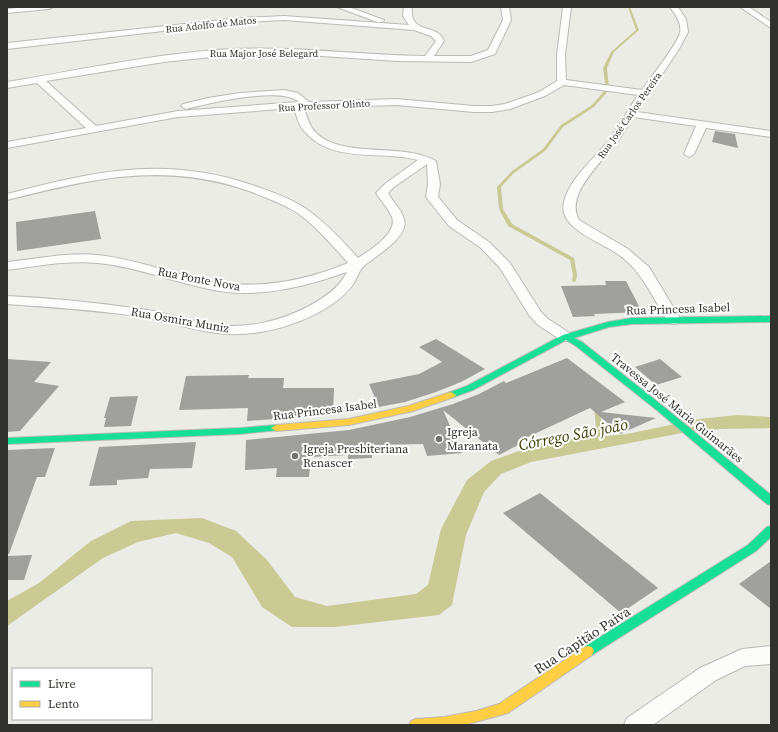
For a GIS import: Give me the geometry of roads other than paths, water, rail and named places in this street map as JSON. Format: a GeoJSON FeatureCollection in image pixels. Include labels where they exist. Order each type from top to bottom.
{"type":"FeatureCollection","features":[{"type":"Feature","properties":{"kind":"main road","name":"Rua Princesa Isabel"},"geometry":{"type":"LineString","coordinates":[[7,441],[248,431],[349,422],[376,418],[410,409],[470,388],[566,337],[608,325],[632,321],[771,319]]}},
{"type":"Feature","properties":{"kind":"main road"},"geometry":{"type":"LineString","coordinates":[[579,344],[632,321]]}},
{"type":"Feature","properties":{"kind":"main road","name":"Travessa José Maria Guimarães"},"geometry":{"type":"LineString","coordinates":[[566,337],[579,344],[661,409],[771,501]]}},
{"type":"Feature","properties":{"kind":"main road"},"geometry":{"type":"LineString","coordinates":[[752,548],[771,530]]}},
{"type":"Feature","properties":{"kind":"main road"},"geometry":{"type":"LineString","coordinates":[[752,548],[771,545]]}},
{"type":"Feature","properties":{"kind":"main road","name":"Rua Capitão Paiva"},"geometry":{"type":"LineString","coordinates":[[416,725],[444,724],[503,709],[581,656],[752,548]]}},
{"type":"Feature","properties":{"kind":"street"},"geometry":{"type":"LineString","coordinates":[[7,11],[49,7]]}},
{"type":"Feature","properties":{"kind":"street"},"geometry":{"type":"LineString","coordinates":[[341,7],[375,18],[389,26]]}},
{"type":"Feature","properties":{"kind":"street"},"geometry":{"type":"LineString","coordinates":[[408,7],[407,16],[415,28]]}},
{"type":"Feature","properties":{"kind":"street","name":"Rua Major José Belegard"},"geometry":{"type":"LineString","coordinates":[[7,85],[172,58],[231,52],[306,52],[427,59],[471,59],[492,52],[507,20],[505,7]]}},
{"type":"Feature","properties":{"kind":"street"},"geometry":{"type":"LineString","coordinates":[[568,7],[561,55],[562,82],[644,93]]}},
{"type":"Feature","properties":{"kind":"street","name":"Rua José Carlos Pereira"},"geometry":{"type":"LineString","coordinates":[[674,7],[682,18],[684,32],[675,49],[612,142],[575,187],[569,203],[569,213],[574,222],[590,233],[624,252],[644,270],[674,320]]}},
{"type":"Feature","properties":{"kind":"street"},"geometry":{"type":"LineString","coordinates":[[744,7],[771,26]]}},
{"type":"Feature","properties":{"kind":"street","name":"Rua Adolfo de Matos"},"geometry":{"type":"LineString","coordinates":[[7,46],[241,20],[284,18],[415,28],[434,34],[439,38],[440,41],[427,59]]}},
{"type":"Feature","properties":{"kind":"street"},"geometry":{"type":"LineString","coordinates":[[38,79],[95,130]]}},
{"type":"Feature","properties":{"kind":"street","name":"Rua Professor Olinto"},"geometry":{"type":"LineString","coordinates":[[7,145],[178,114],[302,105],[396,102],[474,110],[492,109],[507,107],[542,94],[562,82]]}},
{"type":"Feature","properties":{"kind":"street"},"geometry":{"type":"LineString","coordinates":[[178,114],[186,106],[192,104],[273,92],[291,93],[298,96],[302,105],[308,130],[322,142],[346,149],[414,156],[427,159],[432,163],[434,170],[432,197],[441,209],[454,223],[485,245],[512,276],[536,315],[543,322],[566,337]]}},
{"type":"Feature","properties":{"kind":"street"},"geometry":{"type":"LineString","coordinates":[[630,114],[771,134]]}},
{"type":"Feature","properties":{"kind":"street"},"geometry":{"type":"LineString","coordinates":[[689,154],[702,125]]}},
{"type":"Feature","properties":{"kind":"street","name":"Rua Ponte Nova"},"geometry":{"type":"LineString","coordinates":[[7,266],[80,258],[97,259],[117,262],[233,288],[261,289],[291,285],[357,265],[381,247],[396,231],[399,222],[397,215],[389,206],[382,193],[390,185],[427,159]]}},
{"type":"Feature","properties":{"kind":"street"},"geometry":{"type":"LineString","coordinates":[[7,197],[75,181],[119,173],[171,170],[210,175],[240,183],[300,210],[318,224],[357,265]]}},
{"type":"Feature","properties":{"kind":"street","name":"Rua Osmira Muniz"},"geometry":{"type":"LineString","coordinates":[[7,300],[66,303],[112,308],[164,317],[204,327],[234,330],[288,320],[314,309],[344,287],[357,265]]}},
{"type":"Feature","properties":{"kind":"street"},"geometry":{"type":"LineString","coordinates":[[634,725],[708,674],[742,658],[771,655]]}},
{"type":"Feature","properties":{"kind":"waterway"},"geometry":{"type":"LineString","coordinates":[[574,281],[575,275],[572,259],[510,225],[501,209],[499,187],[513,172],[544,150],[562,126],[593,106],[608,89],[605,68],[613,52],[638,30],[629,7]]}},
{"type":"Feature","properties":{"kind":"waterway","name":"Córrego São joão"},"geometry":{"type":"LineString","coordinates":[[597,408],[600,440]]}},
{"type":"Feature","properties":{"kind":"place","name":"Igreja Maranata"},"geometry":{"type":"Point","coordinates":[439,439]}},
{"type":"Feature","properties":{"kind":"place","name":"Igreja Presbiteriana Renascer"},"geometry":{"type":"Point","coordinates":[295,456]}}]}
